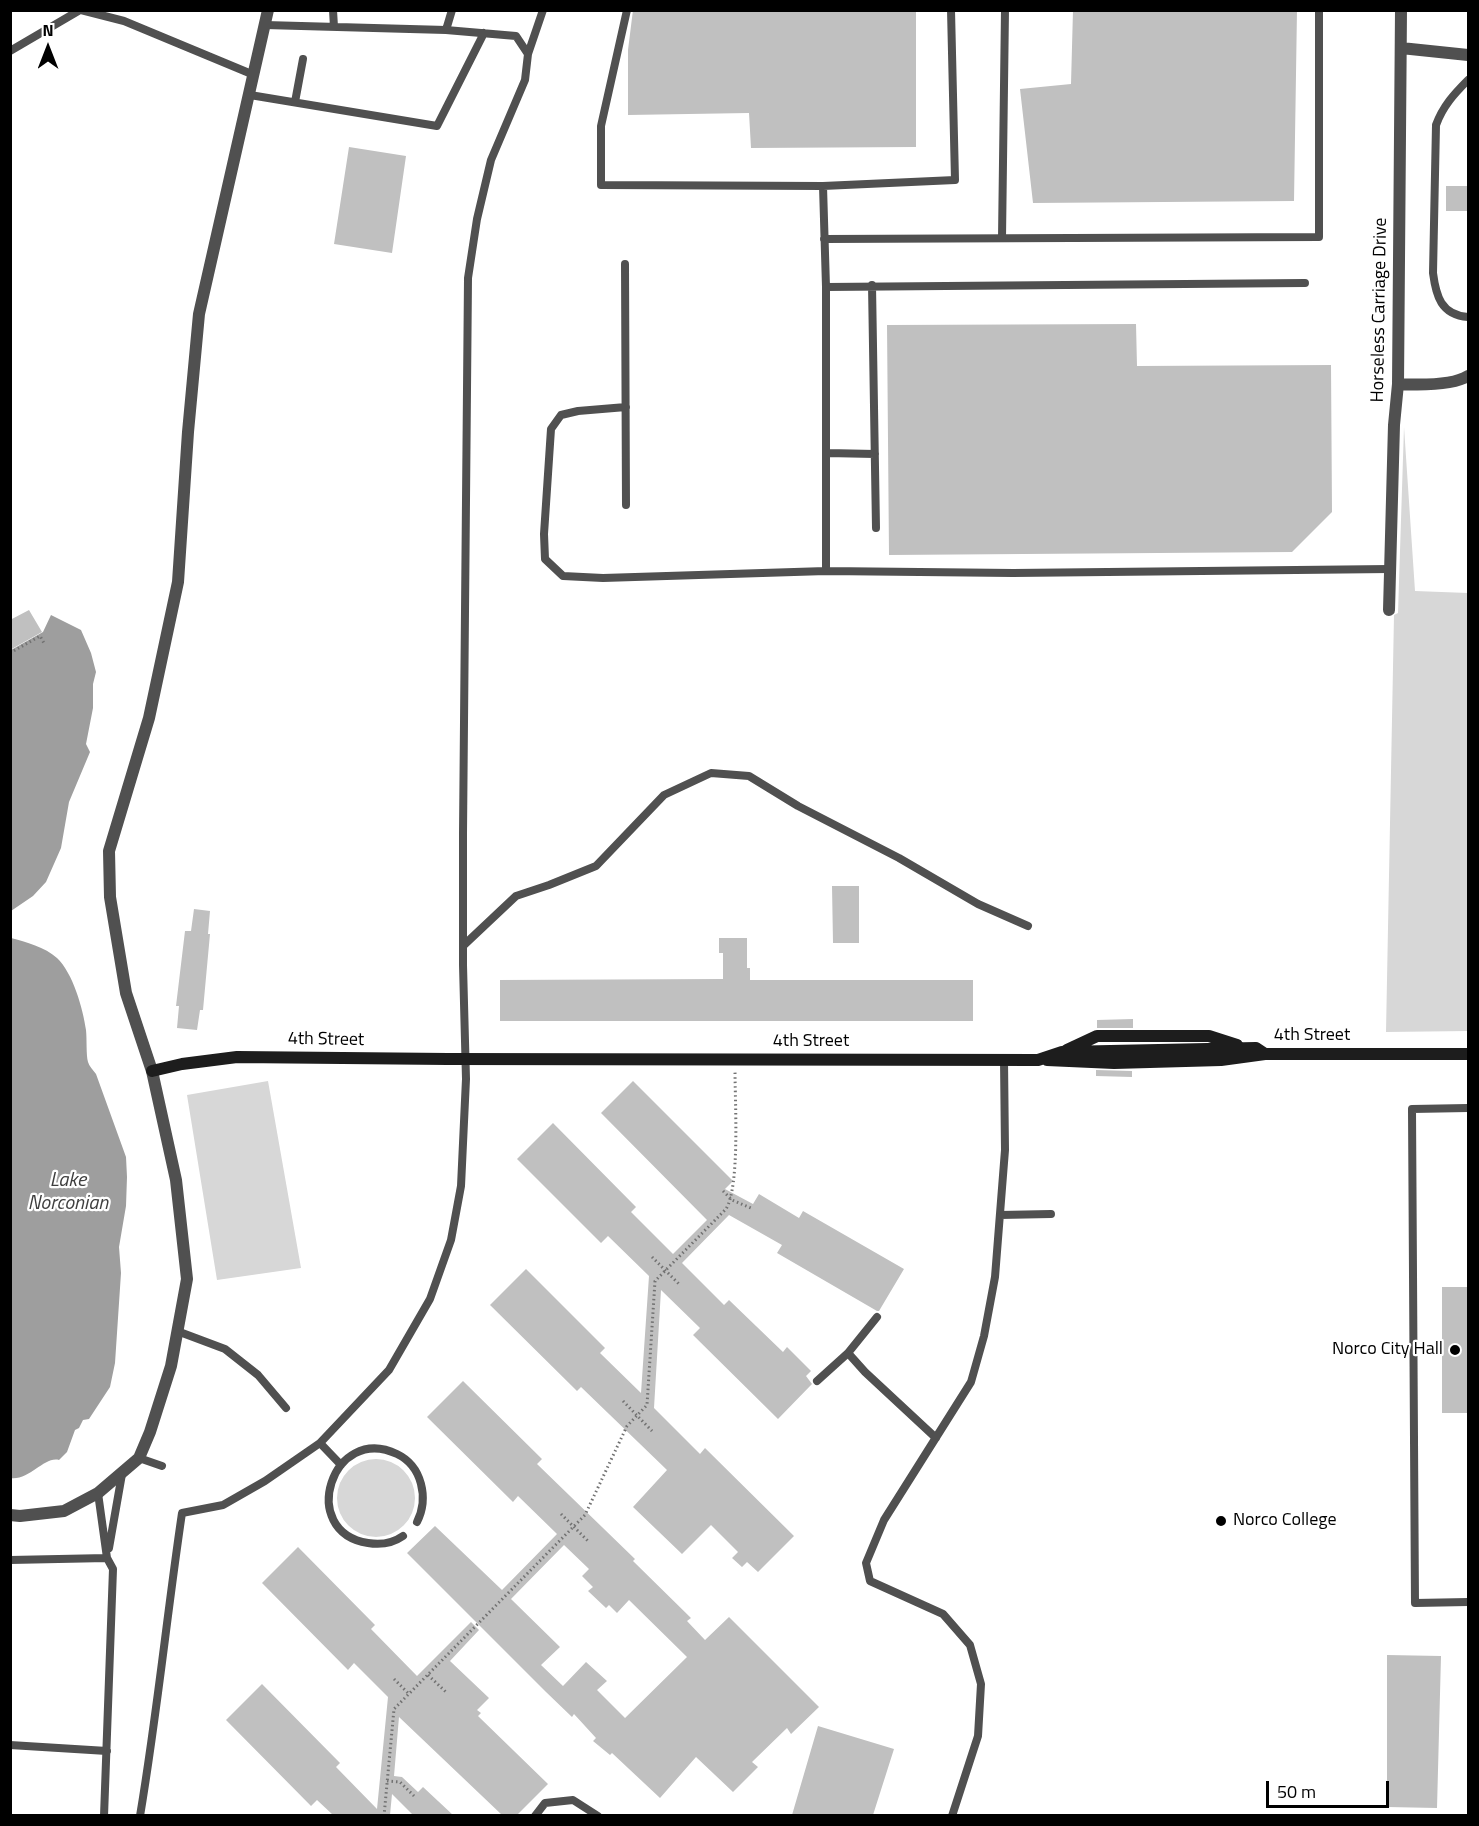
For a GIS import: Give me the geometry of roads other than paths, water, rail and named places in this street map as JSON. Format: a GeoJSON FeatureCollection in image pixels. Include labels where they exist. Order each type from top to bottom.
{"type":"FeatureCollection","features":[{"type":"Feature","properties":{"kind":"street"},"geometry":{"type":"LineString","coordinates":[[10,1515],[64,1511],[99,1493],[139,1458],[150,1432],[171,1366],[187,1279],[176,1180],[152,1071],[126,993],[110,897],[109,851],[149,718],[178,582],[199,314],[268,10]]}},
{"type":"Feature","properties":{"kind":"street","name":"Horseless Carriage Drive"},"geometry":{"type":"LineString","coordinates":[[1389,610],[1394,425],[1398,384],[1401,10]]}},
{"type":"Feature","properties":{"kind":"street"},"geometry":{"type":"LineString","coordinates":[[1401,48],[1468,55]]}},
{"type":"Feature","properties":{"kind":"street"},"geometry":{"type":"LineString","coordinates":[[1398,384],[1420,385],[1462,379],[1468,375]]}},
{"type":"Feature","properties":{"kind":"street","name":"4th Street"},"geometry":{"type":"LineString","coordinates":[[152,1071],[182,1064],[237,1057],[1038,1060],[1097,1036],[1209,1036],[1261,1051],[1468,1054]]}},
{"type":"Feature","properties":{"kind":"street"},"geometry":{"type":"LineString","coordinates":[[1038,1060],[1114,1063],[1221,1060],[1261,1051]]}},
{"type":"Feature","properties":{"kind":"lane"},"geometry":{"type":"LineString","coordinates":[[10,51],[81,10],[123,21],[254,75]]}},
{"type":"Feature","properties":{"kind":"lane"},"geometry":{"type":"LineString","coordinates":[[333,10],[334,27]]}},
{"type":"Feature","properties":{"kind":"lane"},"geometry":{"type":"LineString","coordinates":[[446,30],[452,10]]}},
{"type":"Feature","properties":{"kind":"lane"},"geometry":{"type":"LineString","coordinates":[[140,1815],[182,1513],[223,1505],[265,1481],[320,1443],[388,1370],[430,1299],[451,1240],[461,1186],[466,1059],[464,674],[468,278],[477,219],[491,160],[525,80],[528,54],[543,10]]}},
{"type":"Feature","properties":{"kind":"lane"},"geometry":{"type":"LineString","coordinates":[[627,10],[601,126],[601,185],[823,186],[955,180],[951,10]]}},
{"type":"Feature","properties":{"kind":"lane"},"geometry":{"type":"LineString","coordinates":[[1002,238],[1005,10]]}},
{"type":"Feature","properties":{"kind":"lane"},"geometry":{"type":"LineString","coordinates":[[824,239],[1319,237],[1319,10]]}},
{"type":"Feature","properties":{"kind":"lane"},"geometry":{"type":"LineString","coordinates":[[266,25],[446,30],[516,36],[528,54]]}},
{"type":"Feature","properties":{"kind":"lane"},"geometry":{"type":"LineString","coordinates":[[250,95],[437,126],[484,33]]}},
{"type":"Feature","properties":{"kind":"lane"},"geometry":{"type":"LineString","coordinates":[[296,102],[303,59]]}},
{"type":"Feature","properties":{"kind":"lane"},"geometry":{"type":"LineString","coordinates":[[1468,81],[1446,104],[1436,125],[1433,273],[1436,294],[1442,306],[1461,317],[1468,317]]}},
{"type":"Feature","properties":{"kind":"lane"},"geometry":{"type":"LineString","coordinates":[[823,186],[826,286],[826,571]]}},
{"type":"Feature","properties":{"kind":"lane"},"geometry":{"type":"LineString","coordinates":[[625,264],[627,505]]}},
{"type":"Feature","properties":{"kind":"lane"},"geometry":{"type":"LineString","coordinates":[[826,286],[1305,283]]}},
{"type":"Feature","properties":{"kind":"lane"},"geometry":{"type":"LineString","coordinates":[[872,285],[876,528]]}},
{"type":"Feature","properties":{"kind":"lane"},"geometry":{"type":"LineString","coordinates":[[626,407],[578,411],[561,415],[551,429],[544,534],[545,559],[563,576],[603,578],[826,571],[1013,573],[1390,569]]}},
{"type":"Feature","properties":{"kind":"lane"},"geometry":{"type":"LineString","coordinates":[[827,453],[875,454]]}},
{"type":"Feature","properties":{"kind":"lane"},"geometry":{"type":"LineString","coordinates":[[464,945],[516,896],[596,866],[664,795],[711,773],[749,776],[798,806],[898,858],[978,904],[1028,926]]}},
{"type":"Feature","properties":{"kind":"lane"},"geometry":{"type":"LineString","coordinates":[[952,1815],[978,1736],[981,1684],[970,1645],[943,1614],[870,1581],[866,1563],[884,1520],[971,1382],[984,1336],[995,1277],[1005,1150],[1004,1060]]}},
{"type":"Feature","properties":{"kind":"lane"},"geometry":{"type":"LineString","coordinates":[[1468,1108],[1412,1109],[1415,1603],[1468,1602]]}},
{"type":"Feature","properties":{"kind":"lane"},"geometry":{"type":"LineString","coordinates":[[1000,1215],[1051,1214]]}},
{"type":"Feature","properties":{"kind":"lane"},"geometry":{"type":"LineString","coordinates":[[817,1381],[848,1353],[877,1317]]}},
{"type":"Feature","properties":{"kind":"lane"},"geometry":{"type":"LineString","coordinates":[[177,1331],[225,1349],[258,1375],[286,1407]]}},
{"type":"Feature","properties":{"kind":"lane"},"geometry":{"type":"LineString","coordinates":[[848,1353],[865,1372],[936,1438]]}},
{"type":"Feature","properties":{"kind":"lane"},"geometry":{"type":"LineString","coordinates":[[320,1443],[341,1465]]}},
{"type":"Feature","properties":{"kind":"lane"},"geometry":{"type":"LineString","coordinates":[[403,1536],[397,1540],[374,1545],[349,1536],[339,1527],[332,1516],[328,1502],[333,1476],[341,1465],[362,1451],[374,1450],[386,1450],[408,1462],[421,1482],[424,1494],[423,1506],[417,1522]]}},
{"type":"Feature","properties":{"kind":"lane"},"geometry":{"type":"LineString","coordinates":[[139,1458],[162,1466]]}},
{"type":"Feature","properties":{"kind":"lane"},"geometry":{"type":"LineString","coordinates":[[107,1558],[122,1473]]}},
{"type":"Feature","properties":{"kind":"lane"},"geometry":{"type":"LineString","coordinates":[[99,1493],[107,1558],[113,1569],[104,1815]]}},
{"type":"Feature","properties":{"kind":"lane"},"geometry":{"type":"LineString","coordinates":[[10,1560],[107,1558]]}},
{"type":"Feature","properties":{"kind":"lane"},"geometry":{"type":"LineString","coordinates":[[10,1745],[107,1751]]}},
{"type":"Feature","properties":{"kind":"lane"},"geometry":{"type":"LineString","coordinates":[[535,1815],[545,1803],[573,1800],[598,1815]]}},
{"type":"Feature","properties":{"kind":"water"},"geometry":{"type":"Polygon","coordinates":[[[51,615],[81,630],[91,653],[96,672],[93,684],[93,708],[86,744],[90,752],[69,802],[61,848],[46,882],[33,896],[11,911],[11,650],[43,632],[51,615]]]}},
{"type":"Feature","properties":{"kind":"water","name":"Lake Norconian"},"geometry":{"type":"Polygon","coordinates":[[[11,938],[35,945],[52,954],[68,973],[85,1021],[88,1062],[96,1074],[126,1157],[127,1177],[126,1206],[119,1247],[121,1273],[115,1363],[110,1387],[89,1419],[83,1420],[79,1428],[75,1430],[67,1452],[59,1460],[48,1462],[17,1478],[10,1478],[11,938]]]}},
{"type":"Feature","properties":{"kind":"place","name":"Norco City Hall"},"geometry":{"type":"Point","coordinates":[1455,1350]}},
{"type":"Feature","properties":{"kind":"place","name":"Norco College"},"geometry":{"type":"Point","coordinates":[1221,1521]}}]}
